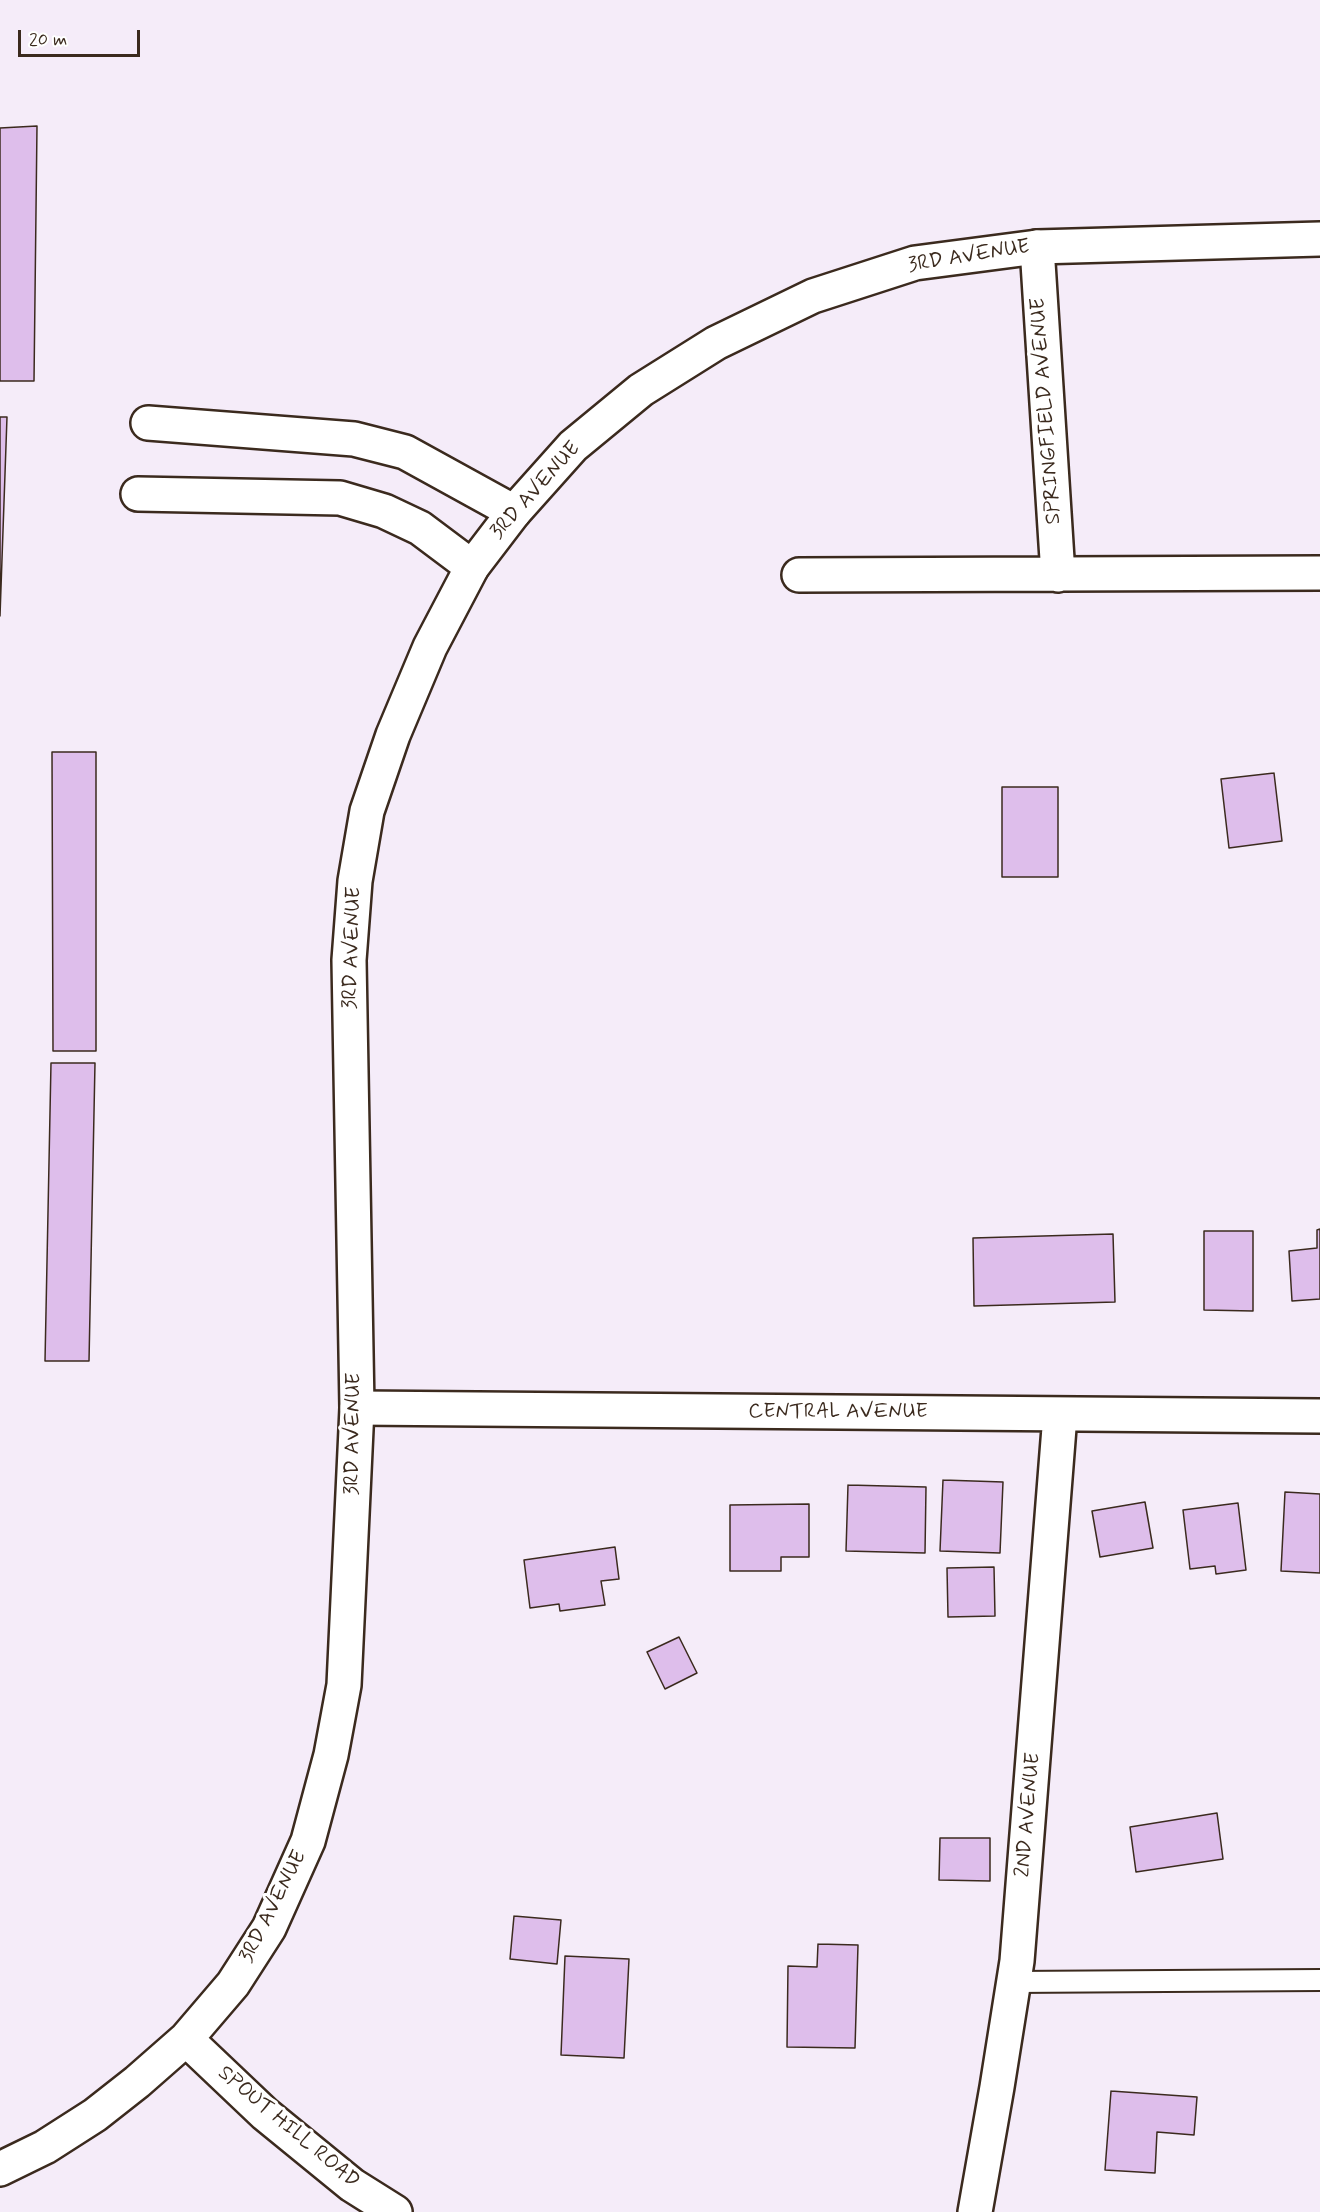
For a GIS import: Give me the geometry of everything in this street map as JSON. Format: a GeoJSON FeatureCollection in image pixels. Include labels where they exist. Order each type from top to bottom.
{"type":"FeatureCollection","features":[{"type":"Feature","properties":{"kind":"street","name":"3RD AVENUE"},"geometry":{"type":"LineString","coordinates":[[0,2169],[45,2147],[95,2115],[186,2039],[233,1984],[268,1928],[308,1841],[328,1765],[344,1685],[357,1408],[349,960],[355,881],[368,811],[393,735],[430,647],[472,567],[514,512],[573,446],[642,390],[716,343],[813,296],[915,263],[1037,247],[1320,238]]}},
{"type":"Feature","properties":{"kind":"street","name":"SPRINGFIELD AVENUE"},"geometry":{"type":"LineString","coordinates":[[1037,247],[1058,575]]}},
{"type":"Feature","properties":{"kind":"street"},"geometry":{"type":"LineString","coordinates":[[148,423],[354,439],[405,452],[514,512]]}},
{"type":"Feature","properties":{"kind":"street"},"geometry":{"type":"LineString","coordinates":[[138,494],[340,498],[384,512],[420,528],[472,567]]}},
{"type":"Feature","properties":{"kind":"street"},"geometry":{"type":"LineString","coordinates":[[799,575],[1320,573]]}},
{"type":"Feature","properties":{"kind":"street","name":"CENTRAL AVENUE"},"geometry":{"type":"LineString","coordinates":[[357,1408],[1320,1416]]}},
{"type":"Feature","properties":{"kind":"street","name":"2ND AVENUE"},"geometry":{"type":"LineString","coordinates":[[975,2212],[998,2087],[1017,1961],[1060,1415]]}},
{"type":"Feature","properties":{"kind":"street","name":"SPOUT HILL ROAD"},"geometry":{"type":"LineString","coordinates":[[186,2039],[265,2114],[352,2185],[395,2212]]}},
{"type":"Feature","properties":{"kind":"lane"},"geometry":{"type":"LineString","coordinates":[[1013,1982],[1320,1980]]}},
{"type":"Feature","properties":{"kind":"building"},"geometry":{"type":"Polygon","coordinates":[[[37,126],[34,381],[0,381],[0,128],[37,126]]]}},
{"type":"Feature","properties":{"kind":"building"},"geometry":{"type":"Polygon","coordinates":[[[0,417],[7,417],[0,616],[0,417]]]}},
{"type":"Feature","properties":{"kind":"building"},"geometry":{"type":"Polygon","coordinates":[[[52,752],[96,752],[96,1051],[53,1051],[52,752]]]}},
{"type":"Feature","properties":{"kind":"building"},"geometry":{"type":"Polygon","coordinates":[[[1274,773],[1282,841],[1229,848],[1221,779],[1274,773]]]}},
{"type":"Feature","properties":{"kind":"building"},"geometry":{"type":"Polygon","coordinates":[[[1002,787],[1058,787],[1058,877],[1002,877],[1002,787]]]}},
{"type":"Feature","properties":{"kind":"building"},"geometry":{"type":"Polygon","coordinates":[[[51,1063],[95,1063],[89,1361],[45,1361],[51,1063]]]}},
{"type":"Feature","properties":{"kind":"building"},"geometry":{"type":"Polygon","coordinates":[[[1320,1229],[1320,1299],[1292,1301],[1289,1251],[1317,1248],[1317,1230],[1320,1229]]]}},
{"type":"Feature","properties":{"kind":"building"},"geometry":{"type":"Polygon","coordinates":[[[1204,1231],[1253,1231],[1253,1311],[1204,1310],[1204,1231]]]}},
{"type":"Feature","properties":{"kind":"building"},"geometry":{"type":"Polygon","coordinates":[[[1113,1234],[1115,1302],[974,1306],[973,1238],[1113,1234]]]}},
{"type":"Feature","properties":{"kind":"building"},"geometry":{"type":"Polygon","coordinates":[[[943,1480],[1003,1482],[1000,1553],[940,1551],[943,1480]]]}},
{"type":"Feature","properties":{"kind":"building"},"geometry":{"type":"Polygon","coordinates":[[[848,1485],[926,1487],[925,1553],[846,1551],[848,1485]]]}},
{"type":"Feature","properties":{"kind":"building"},"geometry":{"type":"Polygon","coordinates":[[[1285,1492],[1320,1494],[1320,1573],[1281,1571],[1285,1492]]]}},
{"type":"Feature","properties":{"kind":"building"},"geometry":{"type":"Polygon","coordinates":[[[1145,1502],[1153,1548],[1100,1557],[1092,1511],[1145,1502]]]}},
{"type":"Feature","properties":{"kind":"building"},"geometry":{"type":"Polygon","coordinates":[[[1238,1503],[1246,1570],[1216,1574],[1215,1566],[1190,1569],[1183,1510],[1238,1503]]]}},
{"type":"Feature","properties":{"kind":"building"},"geometry":{"type":"Polygon","coordinates":[[[809,1504],[809,1557],[781,1557],[781,1571],[730,1571],[730,1505],[809,1504]]]}},
{"type":"Feature","properties":{"kind":"building"},"geometry":{"type":"Polygon","coordinates":[[[615,1547],[619,1579],[601,1581],[605,1605],[560,1611],[559,1604],[530,1608],[524,1560],[615,1547]]]}},
{"type":"Feature","properties":{"kind":"building"},"geometry":{"type":"Polygon","coordinates":[[[994,1567],[995,1616],[948,1617],[947,1568],[994,1567]]]}},
{"type":"Feature","properties":{"kind":"building"},"geometry":{"type":"Polygon","coordinates":[[[679,1637],[697,1673],[665,1689],[647,1652],[679,1637]]]}},
{"type":"Feature","properties":{"kind":"building"},"geometry":{"type":"Polygon","coordinates":[[[1217,1813],[1223,1859],[1136,1872],[1130,1827],[1217,1813]]]}},
{"type":"Feature","properties":{"kind":"building"},"geometry":{"type":"Polygon","coordinates":[[[940,1838],[990,1838],[990,1881],[939,1880],[940,1838]]]}},
{"type":"Feature","properties":{"kind":"building"},"geometry":{"type":"Polygon","coordinates":[[[514,1916],[561,1920],[557,1964],[510,1959],[514,1916]]]}},
{"type":"Feature","properties":{"kind":"building"},"geometry":{"type":"Polygon","coordinates":[[[818,1944],[858,1945],[855,2048],[787,2047],[788,1966],[817,1967],[818,1944]]]}},
{"type":"Feature","properties":{"kind":"building"},"geometry":{"type":"Polygon","coordinates":[[[565,1956],[629,1959],[624,2058],[561,2055],[565,1956]]]}},
{"type":"Feature","properties":{"kind":"building"},"geometry":{"type":"Polygon","coordinates":[[[1111,2091],[1197,2097],[1194,2135],[1157,2132],[1155,2173],[1105,2170],[1111,2091]]]}}]}
